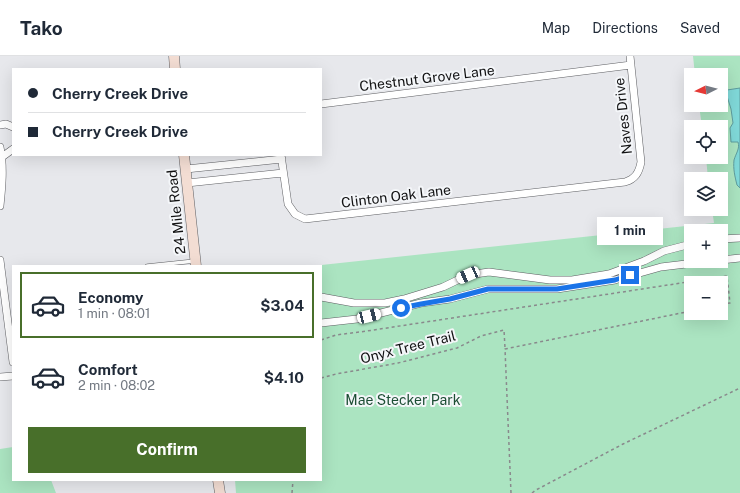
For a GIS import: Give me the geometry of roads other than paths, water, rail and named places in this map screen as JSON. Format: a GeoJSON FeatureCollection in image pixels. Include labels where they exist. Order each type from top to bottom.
{"type":"FeatureCollection","features":[{"type":"Feature","properties":{"kind":"street"},"geometry":{"type":"LineString","coordinates":[[174,56],[175,68]]}},
{"type":"Feature","properties":{"kind":"street","name":"Naves Drive"},"geometry":{"type":"LineString","coordinates":[[630,56],[641,162],[638,174]]}},
{"type":"Feature","properties":{"kind":"street","name":"Chestnut Grove Lane"},"geometry":{"type":"LineString","coordinates":[[322,104],[631,65]]}},
{"type":"Feature","properties":{"kind":"street"},"geometry":{"type":"LineString","coordinates":[[0,125],[6,124],[12,127]]}},
{"type":"Feature","properties":{"kind":"street"},"geometry":{"type":"LineString","coordinates":[[0,147],[2,157],[2,190],[0,206]]}},
{"type":"Feature","properties":{"kind":"street"},"geometry":{"type":"LineString","coordinates":[[2,157],[12,150]]}},
{"type":"Feature","properties":{"kind":"street","name":"24 Mile Road"},"geometry":{"type":"LineString","coordinates":[[184,156],[196,264]]}},
{"type":"Feature","properties":{"kind":"street"},"geometry":{"type":"LineString","coordinates":[[186,169],[282,157],[283,173],[187,183]]}},
{"type":"Feature","properties":{"kind":"street","name":"Clinton Oak Lane"},"geometry":{"type":"LineString","coordinates":[[283,173],[288,204],[295,214],[305,219],[625,182],[638,174]]}},
{"type":"Feature","properties":{"kind":"street"},"geometry":{"type":"LineString","coordinates":[[728,239],[740,238]]}},
{"type":"Feature","properties":{"kind":"street"},"geometry":{"type":"LineString","coordinates":[[322,297],[354,303],[385,303],[400,300],[443,286],[468,275],[489,272],[550,280],[610,277],[664,251],[684,246]]}},
{"type":"Feature","properties":{"kind":"street"},"geometry":{"type":"LineString","coordinates":[[728,259],[740,258]]}},
{"type":"Feature","properties":{"kind":"street"},"geometry":{"type":"LineString","coordinates":[[0,260],[12,354]]}},
{"type":"Feature","properties":{"kind":"street"},"geometry":{"type":"LineString","coordinates":[[322,323],[357,319],[401,308],[450,299],[488,289],[557,289],[660,267],[684,264]]}},
{"type":"Feature","properties":{"kind":"street"},"geometry":{"type":"LineString","coordinates":[[400,300],[401,308]]}},
{"type":"Feature","properties":{"kind":"street"},"geometry":{"type":"LineString","coordinates":[[0,377],[12,376]]}},
{"type":"Feature","properties":{"kind":"street"},"geometry":{"type":"LineString","coordinates":[[218,481],[220,493]]}},
{"type":"Feature","properties":{"kind":"lane"},"geometry":{"type":"LineString","coordinates":[[172,265],[196,264]]}},
{"type":"Feature","properties":{"kind":"water"},"geometry":{"type":"Polygon","coordinates":[[[740,88],[740,188],[737,185],[734,167],[738,142],[731,142],[730,128],[733,123],[728,99],[728,90],[740,88]]]}},
{"type":"Feature","properties":{"kind":"park label","name":"Mae Stecker Park"},"geometry":{"type":"Point","coordinates":[403,400]}}]}
